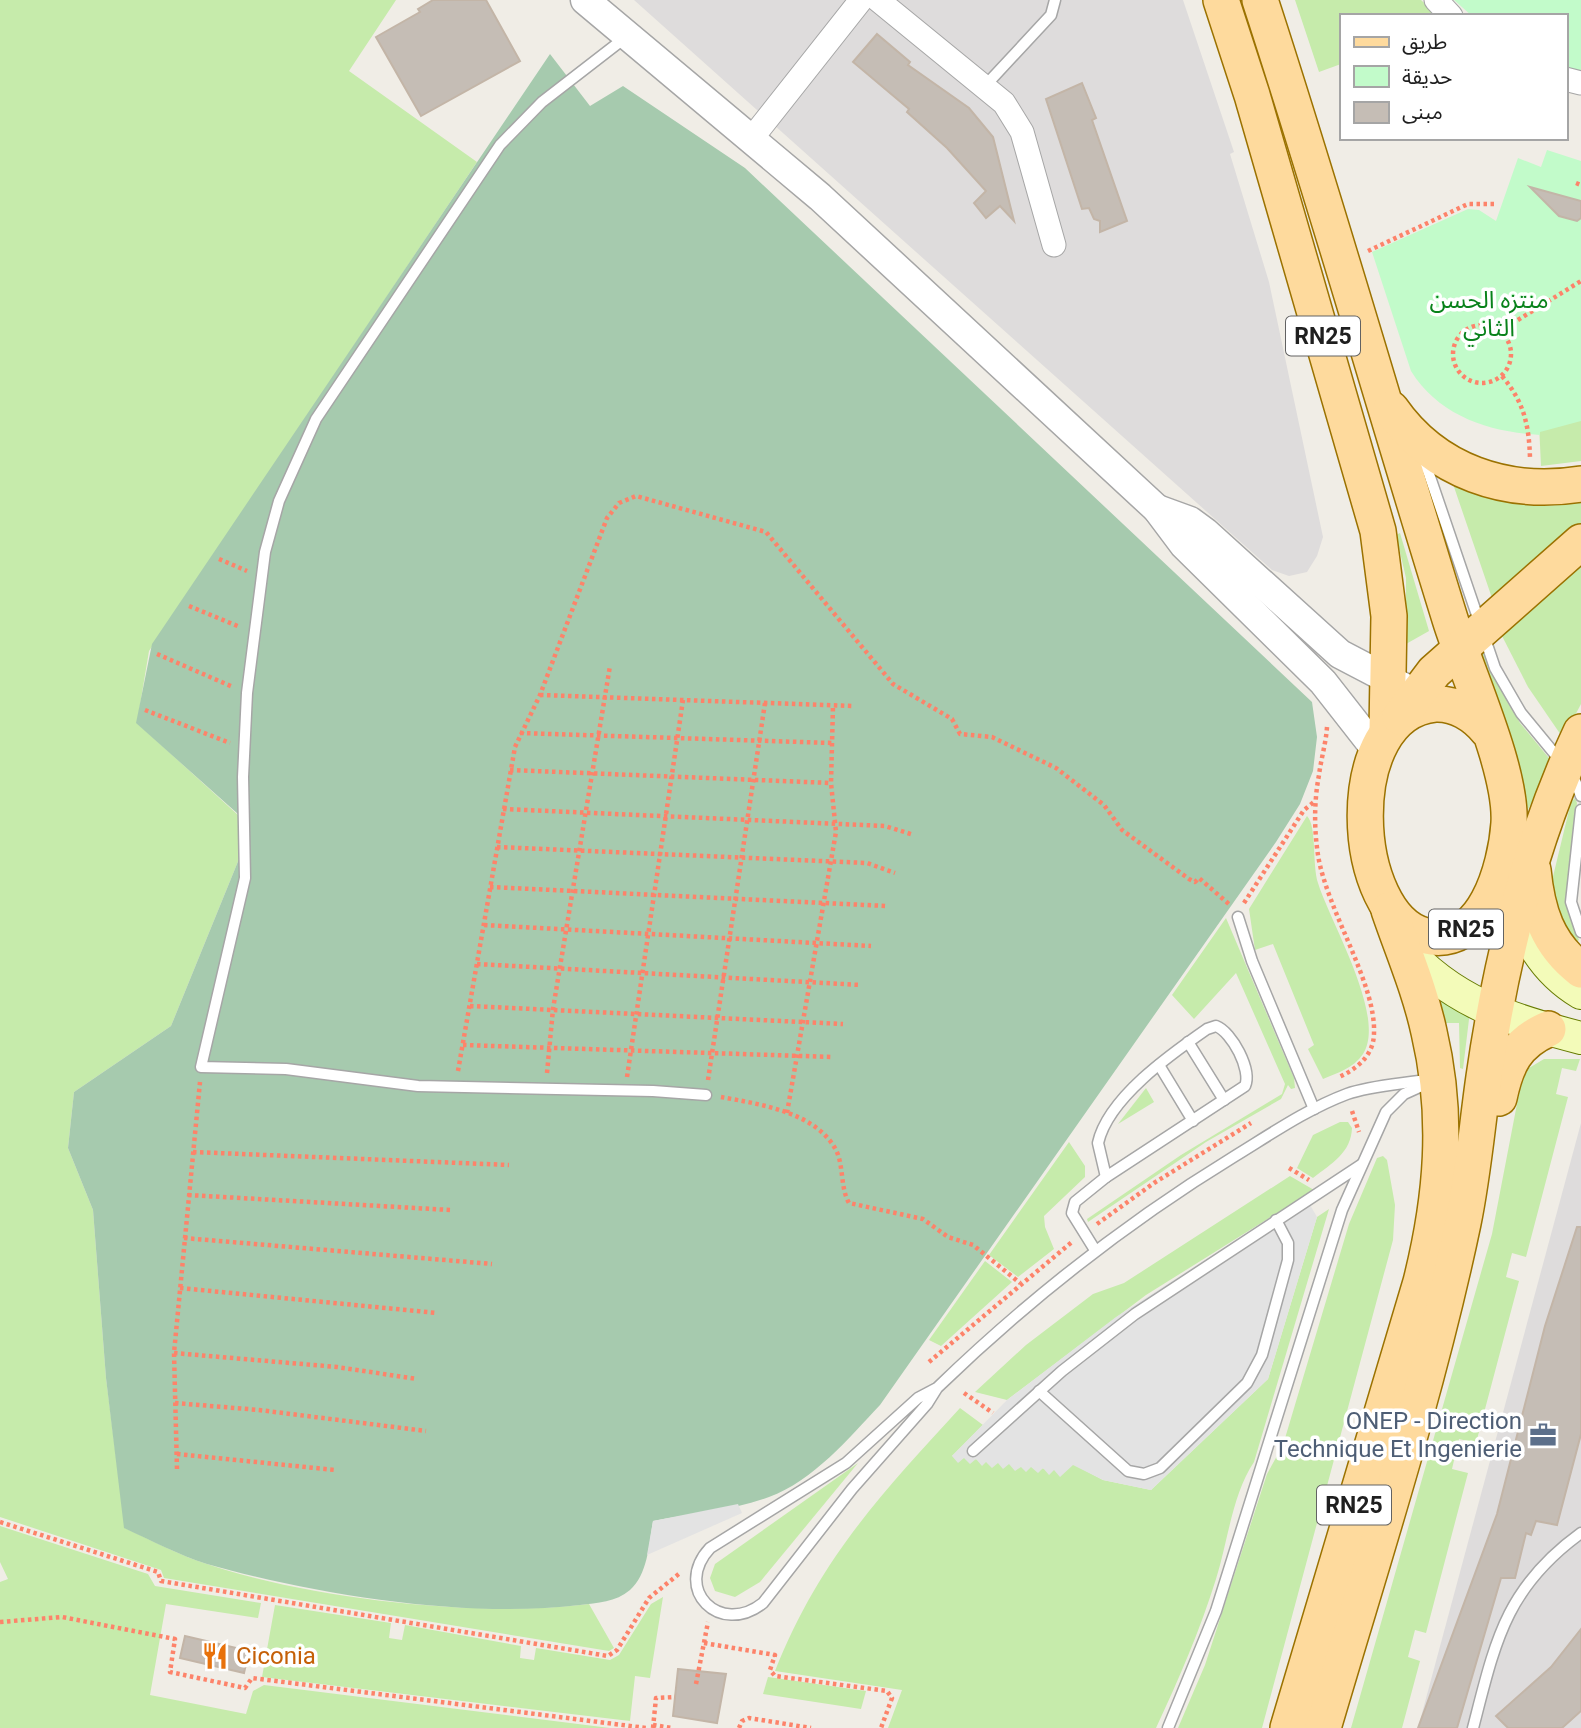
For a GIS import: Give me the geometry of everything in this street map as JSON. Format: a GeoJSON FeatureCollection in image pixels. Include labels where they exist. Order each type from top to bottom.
{"type":"FeatureCollection","features":[{"type":"Feature","properties":{"kind":"main road","name":"RN25"},"geometry":{"type":"LineString","coordinates":[[1221,0],[1259,118],[1373,512],[1387,597],[1401,713],[1367,784],[1364,827],[1376,877],[1397,924],[1427,1023],[1443,1133],[1441,1183],[1434,1233],[1289,1728]]}},
{"type":"Feature","properties":{"kind":"main road","name":"RN25"},"geometry":{"type":"LineString","coordinates":[[1260,0],[1392,430],[1470,639],[1488,731],[1502,776],[1509,823],[1499,872],[1478,1138],[1446,1300],[1323,1728]]}},
{"type":"Feature","properties":{"kind":"main road"},"geometry":{"type":"LineString","coordinates":[[1382,396],[1418,441],[1469,474],[1514,486],[1559,488],[1581,484]]}},
{"type":"Feature","properties":{"kind":"main road"},"geometry":{"type":"LineString","coordinates":[[1401,713],[1470,639],[1581,542]]}},
{"type":"Feature","properties":{"kind":"main road"},"geometry":{"type":"LineString","coordinates":[[1401,713],[1463,710],[1488,731]]}},
{"type":"Feature","properties":{"kind":"main road"},"geometry":{"type":"LineString","coordinates":[[1490,1000],[1532,857],[1573,782],[1581,732]]}},
{"type":"Feature","properties":{"kind":"main road"},"geometry":{"type":"LineString","coordinates":[[1509,823],[1518,905],[1526,930],[1539,954],[1557,975],[1581,993]]}},
{"type":"Feature","properties":{"kind":"main road"},"geometry":{"type":"LineString","coordinates":[[1532,857],[1538,909],[1546,928],[1556,945],[1581,970]]}},
{"type":"Feature","properties":{"kind":"main road","name":"RN25"},"geometry":{"type":"LineString","coordinates":[[1397,924],[1427,936],[1441,937],[1466,929],[1484,910],[1499,872]]}},
{"type":"Feature","properties":{"kind":"main road","name":"RN25"},"geometry":{"type":"LineString","coordinates":[[1397,924],[1443,969],[1490,1000]]}},
{"type":"Feature","properties":{"kind":"main road"},"geometry":{"type":"LineString","coordinates":[[1490,1000],[1581,1016]]}},
{"type":"Feature","properties":{"kind":"main road"},"geometry":{"type":"LineString","coordinates":[[1490,1000],[1565,1033]]}},
{"type":"Feature","properties":{"kind":"main road"},"geometry":{"type":"LineString","coordinates":[[1478,1138],[1495,1111],[1511,1057],[1525,1041],[1565,1033]]}},
{"type":"Feature","properties":{"kind":"street"},"geometry":{"type":"LineString","coordinates":[[585,0],[752,138],[874,245],[1157,509],[1184,545],[1322,682],[1401,713]]}},
{"type":"Feature","properties":{"kind":"street"},"geometry":{"type":"LineString","coordinates":[[752,138],[861,0]]}},
{"type":"Feature","properties":{"kind":"street"},"geometry":{"type":"LineString","coordinates":[[878,0],[1004,103],[1021,132],[1054,245]]}},
{"type":"Feature","properties":{"kind":"street"},"geometry":{"type":"LineString","coordinates":[[1436,0],[1449,14]]}},
{"type":"Feature","properties":{"kind":"street"},"geometry":{"type":"LineString","coordinates":[[1157,509],[1190,521],[1205,531],[1401,713]]}},
{"type":"Feature","properties":{"kind":"lane"},"geometry":{"type":"LineString","coordinates":[[985,86],[1051,15],[1055,0]]}},
{"type":"Feature","properties":{"kind":"lane"},"geometry":{"type":"LineString","coordinates":[[628,36],[527,115],[489,161],[311,428],[272,520],[260,576],[247,693],[244,749],[245,878],[201,1067],[270,1068],[404,1085],[625,1090],[706,1095]]}},
{"type":"Feature","properties":{"kind":"lane"},"geometry":{"type":"LineString","coordinates":[[1470,639],[1495,668],[1514,702],[1573,782]]}},
{"type":"Feature","properties":{"kind":"lane"},"geometry":{"type":"LineString","coordinates":[[1581,810],[1571,902],[1581,932]]}},
{"type":"Feature","properties":{"kind":"lane"},"geometry":{"type":"LineString","coordinates":[[1238,916],[1252,961],[1314,1110]]}},
{"type":"Feature","properties":{"kind":"lane"},"geometry":{"type":"LineString","coordinates":[[1095,1250],[1072,1213],[1075,1202],[1106,1177],[1245,1086],[1248,1076],[1224,1031],[1211,1027],[1188,1042],[1125,1098],[1099,1138],[1098,1154],[1106,1177]]}},
{"type":"Feature","properties":{"kind":"lane"},"geometry":{"type":"LineString","coordinates":[[1188,1042],[1224,1100]]}},
{"type":"Feature","properties":{"kind":"lane"},"geometry":{"type":"LineString","coordinates":[[1159,1065],[1193,1121]]}},
{"type":"Feature","properties":{"kind":"lane"},"geometry":{"type":"LineString","coordinates":[[937,1388],[918,1398],[846,1462],[710,1548],[697,1567],[697,1590],[710,1608],[732,1616],[743,1615],[763,1603],[845,1498],[927,1404],[937,1388],[990,1336],[1095,1250],[1223,1163],[1314,1110],[1349,1093],[1437,1078]]}},
{"type":"Feature","properties":{"kind":"lane"},"geometry":{"type":"LineString","coordinates":[[1168,1728],[1216,1611],[1326,1257],[1361,1165],[1386,1112],[1404,1094],[1437,1078]]}},
{"type":"Feature","properties":{"kind":"lane"},"geometry":{"type":"LineString","coordinates":[[973,1451],[1039,1391],[1135,1314],[1361,1165]]}},
{"type":"Feature","properties":{"kind":"lane"},"geometry":{"type":"LineString","coordinates":[[1039,1391],[1128,1471],[1144,1474],[1160,1468],[1232,1400],[1256,1369],[1288,1260],[1287,1243],[1276,1220]]}},
{"type":"Feature","properties":{"kind":"lane"},"geometry":{"type":"LineString","coordinates":[[1473,1728],[1504,1618],[1533,1576],[1581,1533]]}},
{"type":"Feature","properties":{"kind":"path"},"geometry":{"type":"LineString","coordinates":[[1367,252],[1468,204],[1494,204]]}},
{"type":"Feature","properties":{"kind":"path"},"geometry":{"type":"LineString","coordinates":[[1500,331],[1581,281]]}},
{"type":"Feature","properties":{"kind":"path"},"geometry":{"type":"LineString","coordinates":[[1480,324],[1500,331],[1511,348],[1511,358],[1502,376],[1493,381],[1473,382],[1463,377],[1453,360],[1455,341],[1470,327],[1480,324]]}},
{"type":"Feature","properties":{"kind":"path"},"geometry":{"type":"LineString","coordinates":[[1502,376],[1517,396],[1528,421],[1530,469]]}},
{"type":"Feature","properties":{"kind":"path"},"geometry":{"type":"LineString","coordinates":[[456,1086],[510,770],[520,733],[540,695],[607,518],[619,503],[636,496],[761,529],[771,537],[896,688],[952,719],[960,734],[992,737],[1056,768],[1104,805],[1122,830],[1189,879],[1195,882],[1199,878],[1238,916],[1304,810],[1315,801]]}},
{"type":"Feature","properties":{"kind":"path"},"geometry":{"type":"LineString","coordinates":[[219,559],[260,576]]}},
{"type":"Feature","properties":{"kind":"path"},"geometry":{"type":"LineString","coordinates":[[189,606],[253,632]]}},
{"type":"Feature","properties":{"kind":"path"},"geometry":{"type":"LineString","coordinates":[[157,654],[247,693]]}},
{"type":"Feature","properties":{"kind":"path"},"geometry":{"type":"LineString","coordinates":[[546,1089],[548,1047],[559,968],[610,666]]}},
{"type":"Feature","properties":{"kind":"path"},"geometry":{"type":"LineString","coordinates":[[540,695],[853,706]]}},
{"type":"Feature","properties":{"kind":"path"},"geometry":{"type":"LineString","coordinates":[[625,1090],[683,700]]}},
{"type":"Feature","properties":{"kind":"path"},"geometry":{"type":"LineString","coordinates":[[765,703],[706,1095],[786,1114],[811,1123],[830,1140],[840,1162],[849,1203],[923,1219],[948,1237],[973,1245],[1020,1283]]}},
{"type":"Feature","properties":{"kind":"path"},"geometry":{"type":"LineString","coordinates":[[786,1114],[837,823],[831,783],[833,706]]}},
{"type":"Feature","properties":{"kind":"path"},"geometry":{"type":"LineString","coordinates":[[145,710],[244,749]]}},
{"type":"Feature","properties":{"kind":"path"},"geometry":{"type":"LineString","coordinates":[[520,733],[832,743]]}},
{"type":"Feature","properties":{"kind":"path"},"geometry":{"type":"LineString","coordinates":[[510,770],[831,783]]}},
{"type":"Feature","properties":{"kind":"path"},"geometry":{"type":"LineString","coordinates":[[503,809],[885,826],[914,835]]}},
{"type":"Feature","properties":{"kind":"path"},"geometry":{"type":"LineString","coordinates":[[497,847],[876,863],[895,873]]}},
{"type":"Feature","properties":{"kind":"path"},"geometry":{"type":"LineString","coordinates":[[490,887],[886,906]]}},
{"type":"Feature","properties":{"kind":"path"},"geometry":{"type":"LineString","coordinates":[[484,925],[870,946]]}},
{"type":"Feature","properties":{"kind":"path"},"geometry":{"type":"LineString","coordinates":[[477,964],[861,985]]}},
{"type":"Feature","properties":{"kind":"path"},"geometry":{"type":"LineString","coordinates":[[470,1006],[844,1024]]}},
{"type":"Feature","properties":{"kind":"path"},"geometry":{"type":"LineString","coordinates":[[463,1045],[833,1057]]}},
{"type":"Feature","properties":{"kind":"path"},"geometry":{"type":"LineString","coordinates":[[177,1469],[174,1353],[201,1067]]}},
{"type":"Feature","properties":{"kind":"path"},"geometry":{"type":"LineString","coordinates":[[1352,1111],[1360,1129]]}},
{"type":"Feature","properties":{"kind":"path"},"geometry":{"type":"LineString","coordinates":[[193,1152],[509,1165]]}},
{"type":"Feature","properties":{"kind":"path"},"geometry":{"type":"LineString","coordinates":[[188,1195],[450,1210]]}},
{"type":"Feature","properties":{"kind":"path"},"geometry":{"type":"LineString","coordinates":[[184,1238],[492,1264]]}},
{"type":"Feature","properties":{"kind":"path"},"geometry":{"type":"LineString","coordinates":[[180,1288],[437,1313]]}},
{"type":"Feature","properties":{"kind":"path"},"geometry":{"type":"LineString","coordinates":[[174,1353],[337,1367],[417,1379]]}},
{"type":"Feature","properties":{"kind":"path"},"geometry":{"type":"LineString","coordinates":[[964,1393],[1006,1421]]}},
{"type":"Feature","properties":{"kind":"path"},"geometry":{"type":"LineString","coordinates":[[174,1403],[259,1410],[426,1431]]}},
{"type":"Feature","properties":{"kind":"path"},"geometry":{"type":"LineString","coordinates":[[177,1454],[335,1469]]}},
{"type":"Feature","properties":{"kind":"path"},"geometry":{"type":"LineString","coordinates":[[0,1522],[158,1572],[162,1581],[608,1656],[617,1650],[660,1587],[684,1570],[697,1567]]}},
{"type":"Feature","properties":{"kind":"path"},"geometry":{"type":"LineString","coordinates":[[696,1684],[710,1608]]}},
{"type":"Feature","properties":{"kind":"path"},"geometry":{"type":"LineString","coordinates":[[0,1622],[62,1617],[175,1639],[170,1672],[245,1688],[252,1678],[646,1728]]}},
{"type":"Feature","properties":{"kind":"path"},"geometry":{"type":"LineString","coordinates":[[704,1643],[775,1655],[770,1670],[775,1676],[887,1691],[891,1698],[881,1728]]}},
{"type":"Feature","properties":{"kind":"path"},"geometry":{"type":"LineString","coordinates":[[672,1728],[653,1726],[656,1698],[675,1697]]}},
{"type":"Feature","properties":{"kind":"path"},"geometry":{"type":"LineString","coordinates":[[739,1728],[742,1721],[749,1718],[811,1728]]}},
{"type":"Feature","properties":{"kind":"shaded area"},"geometry":{"type":"Polygon","coordinates":[[[634,0],[1183,0],[1234,152],[1230,154],[1269,282],[1323,537],[1317,556],[1307,572],[1289,576],[1272,570],[634,0]]]}},
{"type":"Feature","properties":{"kind":"shaded area"},"geometry":{"type":"Polygon","coordinates":[[[1581,1123],[1581,1728],[1418,1728],[1581,1123]]]}},
{"type":"Feature","properties":{"kind":"shaded area"},"geometry":{"type":"Polygon","coordinates":[[[1305,1196],[1317,1217],[1268,1379],[1151,1490],[1103,1480],[1073,1465],[1060,1477],[1054,1470],[1049,1475],[1043,1468],[1038,1473],[1031,1467],[1026,1472],[1021,1467],[1015,1471],[1009,1464],[1003,1469],[998,1463],[992,1468],[986,1462],[982,1466],[976,1459],[970,1464],[964,1458],[958,1463],[952,1456],[1007,1400],[1116,1317],[1305,1196]]]}},
{"type":"Feature","properties":{"kind":"shaded area"},"geometry":{"type":"Polygon","coordinates":[[[738,1504],[742,1513],[647,1555],[653,1521],[738,1504]]]}},
{"type":"Feature","properties":{"kind":"green space"},"geometry":{"type":"Polygon","coordinates":[[[0,0],[396,0],[349,71],[477,162],[149,651],[137,723],[238,815],[239,859],[171,1026],[74,1092],[68,1148],[93,1210],[106,1378],[125,1528],[198,1561],[288,1586],[339,1595],[444,1607],[496,1609],[589,1604],[614,1648],[609,1651],[164,1578],[161,1570],[0,1517],[0,0]]]}},
{"type":"Feature","properties":{"kind":"green space"},"geometry":{"type":"Polygon","coordinates":[[[1295,0],[1421,0],[1436,14],[1340,14],[1340,64],[1319,72],[1295,0]]]}},
{"type":"Feature","properties":{"kind":"green space"},"geometry":{"type":"Polygon","coordinates":[[[1454,0],[1581,0],[1581,72],[1567,68],[1567,14],[1470,14],[1454,0]]]}},
{"type":"Feature","properties":{"kind":"green space"},"geometry":{"type":"Polygon","coordinates":[[[550,54],[590,106],[623,86],[745,168],[1312,702],[1317,737],[1313,771],[1300,804],[1276,842],[880,1405],[815,1470],[785,1490],[727,1508],[653,1521],[641,1576],[630,1590],[619,1597],[593,1604],[536,1609],[490,1609],[392,1601],[250,1575],[207,1564],[124,1528],[106,1378],[93,1210],[68,1148],[74,1092],[171,1026],[239,859],[238,814],[136,723],[152,644],[550,54]]]}},
{"type":"Feature","properties":{"kind":"green space","name":"منتزه الحسن الثاني"},"geometry":{"type":"Polygon","coordinates":[[[1547,150],[1581,161],[1581,421],[1540,432],[1540,435],[1502,430],[1467,419],[1436,400],[1422,387],[1411,371],[1372,252],[1468,209],[1479,210],[1496,221],[1518,158],[1541,167],[1547,150]]]}},
{"type":"Feature","properties":{"kind":"green space"},"geometry":{"type":"Polygon","coordinates":[[[1581,293],[1581,461],[1541,466],[1539,424],[1581,293]]]}},
{"type":"Feature","properties":{"kind":"green space"},"geometry":{"type":"Polygon","coordinates":[[[1453,484],[1516,503],[1565,505],[1581,502],[1581,523],[1493,601],[1453,484]]]}},
{"type":"Feature","properties":{"kind":"green space"},"geometry":{"type":"Polygon","coordinates":[[[1400,533],[1429,631],[1406,644],[1406,578],[1396,535],[1400,533]]]}},
{"type":"Feature","properties":{"kind":"green space"},"geometry":{"type":"Polygon","coordinates":[[[1581,558],[1581,704],[1563,738],[1528,687],[1500,632],[1581,558]]]}},
{"type":"Feature","properties":{"kind":"green space"},"geometry":{"type":"Polygon","coordinates":[[[1482,650],[1520,723],[1553,763],[1526,813],[1474,656],[1482,650]]]}},
{"type":"Feature","properties":{"kind":"green space"},"geometry":{"type":"Polygon","coordinates":[[[1575,798],[1577,803],[1570,889],[1579,940],[1569,947],[1550,889],[1571,802],[1575,798]]]}},
{"type":"Feature","properties":{"kind":"green space"},"geometry":{"type":"Polygon","coordinates":[[[1307,816],[1312,828],[1318,883],[1354,969],[1368,1017],[1368,1038],[1363,1054],[1350,1066],[1323,1079],[1308,1049],[1314,1045],[1273,944],[1255,950],[1249,909],[1307,816]]]}},
{"type":"Feature","properties":{"kind":"green space"},"geometry":{"type":"Polygon","coordinates":[[[1226,918],[1294,1078],[1295,1088],[1291,1089],[1288,1085],[1281,1099],[1206,1142],[1088,1222],[1087,1219],[1181,1155],[1282,1094],[1285,1084],[1236,973],[1194,1019],[1172,995],[1226,918]]]}},
{"type":"Feature","properties":{"kind":"green space"},"geometry":{"type":"Polygon","coordinates":[[[1429,988],[1470,1011],[1463,1069],[1460,1068],[1459,1023],[1442,1023],[1429,988]]]}},
{"type":"Feature","properties":{"kind":"green space"},"geometry":{"type":"Polygon","coordinates":[[[1544,1059],[1580,1059],[1576,1071],[1562,1068],[1556,1094],[1568,1097],[1526,1257],[1512,1253],[1506,1277],[1519,1281],[1476,1443],[1459,1439],[1452,1469],[1468,1473],[1426,1633],[1415,1630],[1408,1657],[1420,1661],[1402,1728],[1351,1728],[1492,1234],[1521,1083],[1529,1068],[1544,1059]]]}},
{"type":"Feature","properties":{"kind":"green space"},"geometry":{"type":"Polygon","coordinates":[[[1146,1088],[1154,1102],[1118,1124],[1146,1088]]]}},
{"type":"Feature","properties":{"kind":"green space"},"geometry":{"type":"Polygon","coordinates":[[[1340,1122],[1348,1122],[1352,1128],[1348,1144],[1339,1157],[1313,1178],[1297,1168],[1313,1135],[1340,1122]]]}},
{"type":"Feature","properties":{"kind":"green space"},"geometry":{"type":"Polygon","coordinates":[[[1069,1142],[1085,1166],[1085,1177],[1044,1216],[1045,1227],[1054,1249],[1018,1277],[989,1255],[1069,1142]]]}},
{"type":"Feature","properties":{"kind":"green space"},"geometry":{"type":"Polygon","coordinates":[[[1383,1156],[1387,1160],[1395,1205],[1393,1240],[1262,1728],[1178,1728],[1205,1665],[1267,1474],[1283,1445],[1349,1224],[1377,1158],[1383,1156]]]}},
{"type":"Feature","properties":{"kind":"green space"},"geometry":{"type":"Polygon","coordinates":[[[1290,1176],[1314,1190],[1146,1295],[1007,1400],[975,1392],[1026,1345],[1093,1294],[1124,1283],[1290,1176]]]}},
{"type":"Feature","properties":{"kind":"green space"},"geometry":{"type":"Polygon","coordinates":[[[1329,1209],[1254,1462],[1235,1504],[1210,1598],[1156,1728],[888,1728],[902,1690],[775,1671],[811,1595],[854,1530],[960,1408],[983,1425],[952,1456],[1054,1470],[1073,1464],[1103,1480],[1151,1490],[1268,1379],[1317,1217],[1329,1209]]]}},
{"type":"Feature","properties":{"kind":"green space"},"geometry":{"type":"Polygon","coordinates":[[[985,1261],[1012,1282],[941,1346],[929,1340],[985,1261]]]}},
{"type":"Feature","properties":{"kind":"green space"},"geometry":{"type":"Polygon","coordinates":[[[858,1463],[760,1582],[735,1597],[715,1591],[710,1578],[715,1564],[858,1463]]]}},
{"type":"Feature","properties":{"kind":"green space"},"geometry":{"type":"Polygon","coordinates":[[[0,1526],[148,1574],[155,1586],[261,1603],[258,1618],[166,1604],[150,1695],[246,1714],[253,1691],[264,1685],[610,1728],[0,1728],[0,1582],[8,1579],[0,1562],[0,1526]]]}},
{"type":"Feature","properties":{"kind":"green space"},"geometry":{"type":"Polygon","coordinates":[[[663,1597],[650,1678],[635,1676],[630,1721],[262,1677],[275,1605],[391,1623],[389,1638],[402,1640],[405,1625],[521,1646],[520,1658],[534,1660],[536,1648],[610,1660],[619,1655],[651,1604],[663,1597]]]}},
{"type":"Feature","properties":{"kind":"green space"},"geometry":{"type":"Polygon","coordinates":[[[768,1677],[866,1691],[861,1709],[763,1694],[768,1677]]]}},
{"type":"Feature","properties":{"kind":"building"},"geometry":{"type":"Polygon","coordinates":[[[433,0],[486,0],[520,61],[421,116],[376,37],[420,12],[418,9],[433,0]]]}},
{"type":"Feature","properties":{"kind":"building"},"geometry":{"type":"Polygon","coordinates":[[[877,34],[910,62],[908,65],[969,108],[993,137],[1014,221],[1000,206],[986,218],[974,203],[986,191],[947,148],[907,112],[909,109],[853,62],[877,34]]]}},
{"type":"Feature","properties":{"kind":"building"},"geometry":{"type":"Polygon","coordinates":[[[1082,83],[1096,118],[1092,120],[1127,221],[1100,232],[1100,221],[1094,219],[1089,208],[1082,209],[1046,99],[1082,83]]]}},
{"type":"Feature","properties":{"kind":"building"},"geometry":{"type":"Polygon","coordinates":[[[1530,187],[1581,201],[1581,218],[1577,221],[1559,216],[1530,187]]]}},
{"type":"Feature","properties":{"kind":"building"},"geometry":{"type":"Polygon","coordinates":[[[1577,1227],[1581,1227],[1581,1434],[1557,1525],[1536,1521],[1531,1535],[1526,1533],[1515,1578],[1501,1578],[1457,1728],[1418,1728],[1497,1514],[1545,1326],[1577,1227]]]}},
{"type":"Feature","properties":{"kind":"building"},"geometry":{"type":"Polygon","coordinates":[[[1581,1629],[1581,1711],[1562,1728],[1508,1728],[1496,1716],[1551,1667],[1581,1629]]]}},
{"type":"Feature","properties":{"kind":"building"},"geometry":{"type":"Polygon","coordinates":[[[185,1636],[249,1651],[244,1673],[180,1658],[185,1636]]]}},
{"type":"Feature","properties":{"kind":"building"},"geometry":{"type":"Polygon","coordinates":[[[678,1669],[726,1674],[717,1723],[673,1716],[678,1669]]]}},
{"type":"Feature","properties":{"kind":"place","name":"ONEP - Direction Technique Et Ingenierie"},"geometry":{"type":"Point","coordinates":[1543,1435]}},
{"type":"Feature","properties":{"kind":"place","name":"Ciconia"},"geometry":{"type":"Point","coordinates":[215,1656]}}]}
